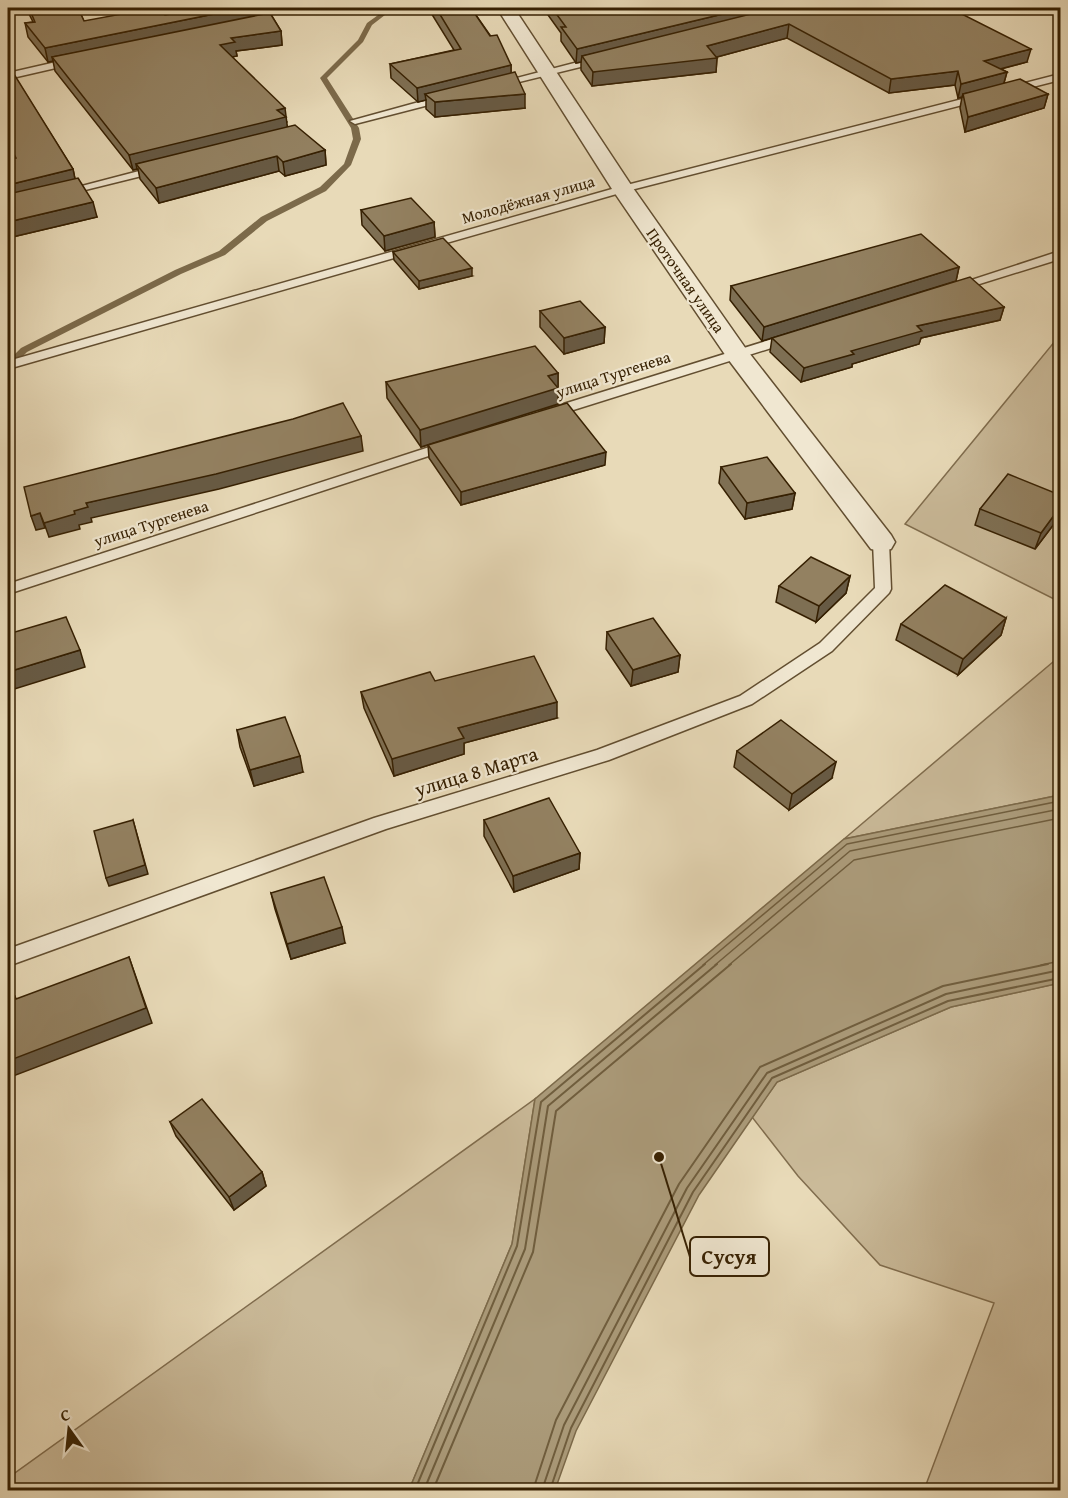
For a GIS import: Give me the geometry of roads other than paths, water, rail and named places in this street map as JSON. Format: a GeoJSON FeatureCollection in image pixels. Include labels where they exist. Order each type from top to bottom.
{"type":"FeatureCollection","features":[{"type":"Feature","properties":{"kind":"street","name":"Проточная улица"},"geometry":{"type":"LineString","coordinates":[[506,8],[623,189],[737,354],[881,542]]}},
{"type":"Feature","properties":{"kind":"lane"},"geometry":{"type":"LineString","coordinates":[[479,89],[613,56]]}},
{"type":"Feature","properties":{"kind":"lane"},"geometry":{"type":"LineString","coordinates":[[8,76],[93,57]]}},
{"type":"Feature","properties":{"kind":"lane","name":"Молодёжная улица"},"geometry":{"type":"LineString","coordinates":[[8,365],[623,189],[1060,77]]}},
{"type":"Feature","properties":{"kind":"lane"},"geometry":{"type":"LineString","coordinates":[[355,120],[457,95]]}},
{"type":"Feature","properties":{"kind":"lane"},"geometry":{"type":"LineString","coordinates":[[54,195],[169,166]]}},
{"type":"Feature","properties":{"kind":"lane"},"geometry":{"type":"LineString","coordinates":[[938,292],[1060,255]]}},
{"type":"Feature","properties":{"kind":"lane","name":"улица Тургенева"},"geometry":{"type":"LineString","coordinates":[[535,418],[804,333]]}},
{"type":"Feature","properties":{"kind":"lane","name":"улица Тургенева"},"geometry":{"type":"LineString","coordinates":[[8,590],[467,439]]}},
{"type":"Feature","properties":{"kind":"lane","name":"улица 8 Марта"},"geometry":{"type":"LineString","coordinates":[[8,958],[381,823],[603,755],[746,700],[826,647],[883,589],[881,542]]}},
{"type":"Feature","properties":{"kind":"water"},"geometry":{"type":"Polygon","coordinates":[[[1060,795],[1060,983],[951,1007],[777,1082],[699,1195],[576,1431],[555,1490],[409,1490],[512,1244],[535,1099],[844,839],[1060,795]]]}},
{"type":"Feature","properties":{"kind":"waterway"},"geometry":{"type":"LineString","coordinates":[[8,366],[24,350],[178,272],[222,253],[264,219],[323,189],[347,165],[357,139],[355,128],[323,78],[361,41],[369,24],[391,8]]}},
{"type":"Feature","properties":{"kind":"place","name":"Сусуя"},"geometry":{"type":"Point","coordinates":[659,1157]}}]}
